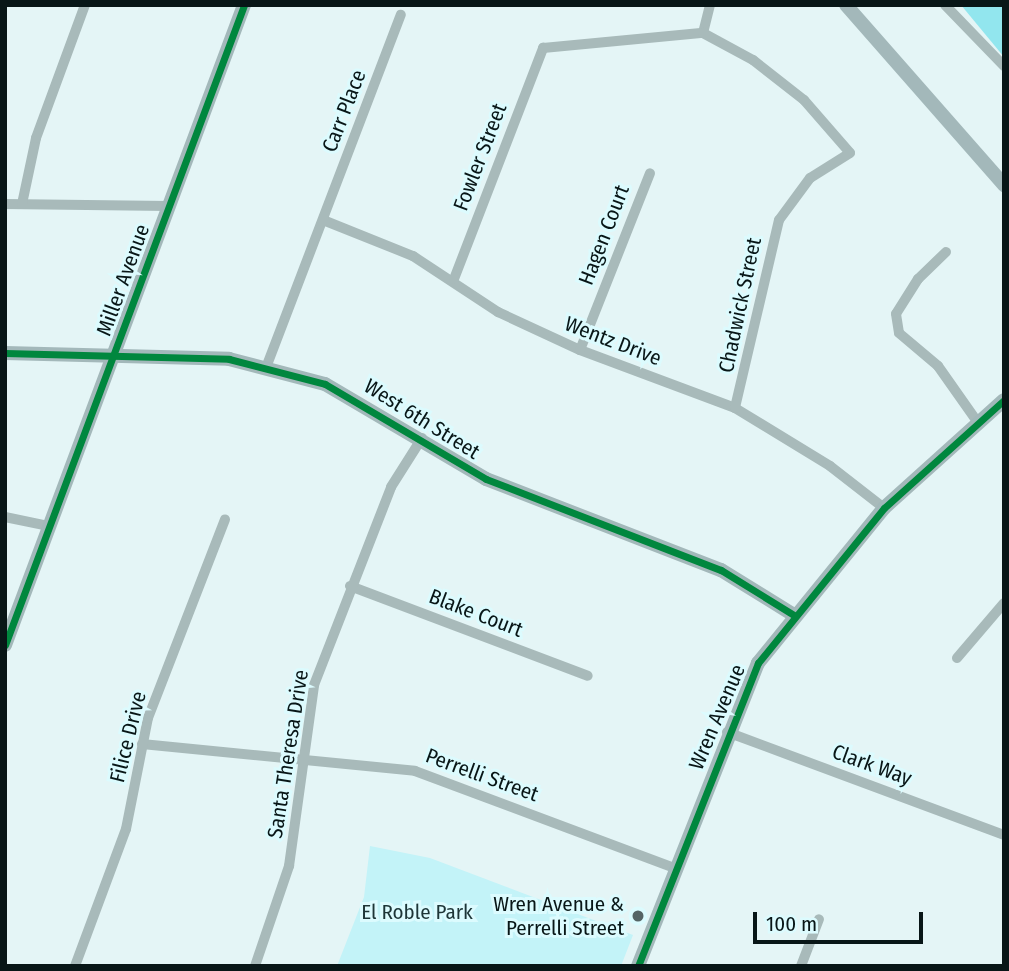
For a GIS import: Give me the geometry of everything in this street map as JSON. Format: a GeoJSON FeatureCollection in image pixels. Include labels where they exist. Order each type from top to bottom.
{"type":"FeatureCollection","features":[{"type":"Feature","properties":{"kind":"street"},"geometry":{"type":"LineString","coordinates":[[22,204],[36,138],[85,5]]}},
{"type":"Feature","properties":{"kind":"street","name":"Miller Avenue"},"geometry":{"type":"LineString","coordinates":[[5,645],[244,5]]}},
{"type":"Feature","properties":{"kind":"street"},"geometry":{"type":"LineString","coordinates":[[703,33],[710,5]]}},
{"type":"Feature","properties":{"kind":"street"},"geometry":{"type":"LineString","coordinates":[[846,5],[1004,186]]}},
{"type":"Feature","properties":{"kind":"street"},"geometry":{"type":"LineString","coordinates":[[946,5],[1004,66]]}},
{"type":"Feature","properties":{"kind":"street","name":"Carr Place"},"geometry":{"type":"LineString","coordinates":[[267,365],[401,15]]}},
{"type":"Feature","properties":{"kind":"street","name":"Fowler Street"},"geometry":{"type":"LineString","coordinates":[[454,279],[543,48],[703,33]]}},
{"type":"Feature","properties":{"kind":"street","name":"Chadwick Street"},"geometry":{"type":"LineString","coordinates":[[703,33],[753,60],[804,100],[850,153],[810,178],[779,220],[736,408]]}},
{"type":"Feature","properties":{"kind":"street","name":"Hagen Court"},"geometry":{"type":"LineString","coordinates":[[580,350],[650,173]]}},
{"type":"Feature","properties":{"kind":"street"},"geometry":{"type":"LineString","coordinates":[[5,204],[168,206]]}},
{"type":"Feature","properties":{"kind":"street","name":"Wentz Drive"},"geometry":{"type":"LineString","coordinates":[[323,220],[413,256],[454,279],[498,312],[580,350],[736,408],[830,466],[884,508]]}},
{"type":"Feature","properties":{"kind":"street"},"geometry":{"type":"LineString","coordinates":[[946,251],[918,279],[896,314],[900,333],[938,366],[976,420]]}},
{"type":"Feature","properties":{"kind":"street","name":"West 6th Street"},"geometry":{"type":"LineString","coordinates":[[5,353],[115,354],[267,365],[353,396],[486,479],[721,570],[794,615]]}},
{"type":"Feature","properties":{"kind":"street","name":"Wren Avenue"},"geometry":{"type":"LineString","coordinates":[[638,966],[727,732],[758,663],[794,615],[884,508],[976,420],[1004,400]]}},
{"type":"Feature","properties":{"kind":"street","name":"Santa Theresa Drive"},"geometry":{"type":"LineString","coordinates":[[255,966],[286,876],[306,762],[314,685],[390,487],[422,438]]}},
{"type":"Feature","properties":{"kind":"street"},"geometry":{"type":"LineString","coordinates":[[5,517],[49,526]]}},
{"type":"Feature","properties":{"kind":"street","name":"Filice Drive"},"geometry":{"type":"LineString","coordinates":[[75,966],[126,828],[142,744],[225,519]]}},
{"type":"Feature","properties":{"kind":"street","name":"Blake Court"},"geometry":{"type":"LineString","coordinates":[[350,586],[588,676]]}},
{"type":"Feature","properties":{"kind":"street"},"geometry":{"type":"LineString","coordinates":[[957,658],[1004,603]]}},
{"type":"Feature","properties":{"kind":"street","name":"Clark Way"},"geometry":{"type":"LineString","coordinates":[[727,732],[1004,835]]}},
{"type":"Feature","properties":{"kind":"street","name":"Perrelli Street"},"geometry":{"type":"LineString","coordinates":[[142,744],[415,771],[675,868]]}},
{"type":"Feature","properties":{"kind":"street"},"geometry":{"type":"LineString","coordinates":[[801,966],[819,919]]}},
{"type":"Feature","properties":{"kind":"green space","name":"El Roble Park"},"geometry":{"type":"Polygon","coordinates":[[[370,846],[430,858],[633,935],[621,966],[337,966],[364,897],[370,846]]]}},
{"type":"Feature","properties":{"kind":"shaded area"},"geometry":{"type":"Polygon","coordinates":[[[961,5],[1004,5],[1004,57],[961,5]]]}},
{"type":"Feature","properties":{"kind":"cycle path"},"geometry":{"type":"LineString","coordinates":[[5,645],[244,5]]}},
{"type":"Feature","properties":{"kind":"cycle path"},"geometry":{"type":"LineString","coordinates":[[5,353],[229,359],[325,384],[486,479],[721,570],[794,615]]}},
{"type":"Feature","properties":{"kind":"cycle path"},"geometry":{"type":"LineString","coordinates":[[638,966],[758,663],[884,508],[1004,400]]}},
{"type":"Feature","properties":{"kind":"place","name":"Wren Avenue & Perrelli Street"},"geometry":{"type":"Point","coordinates":[638,916]}}]}
